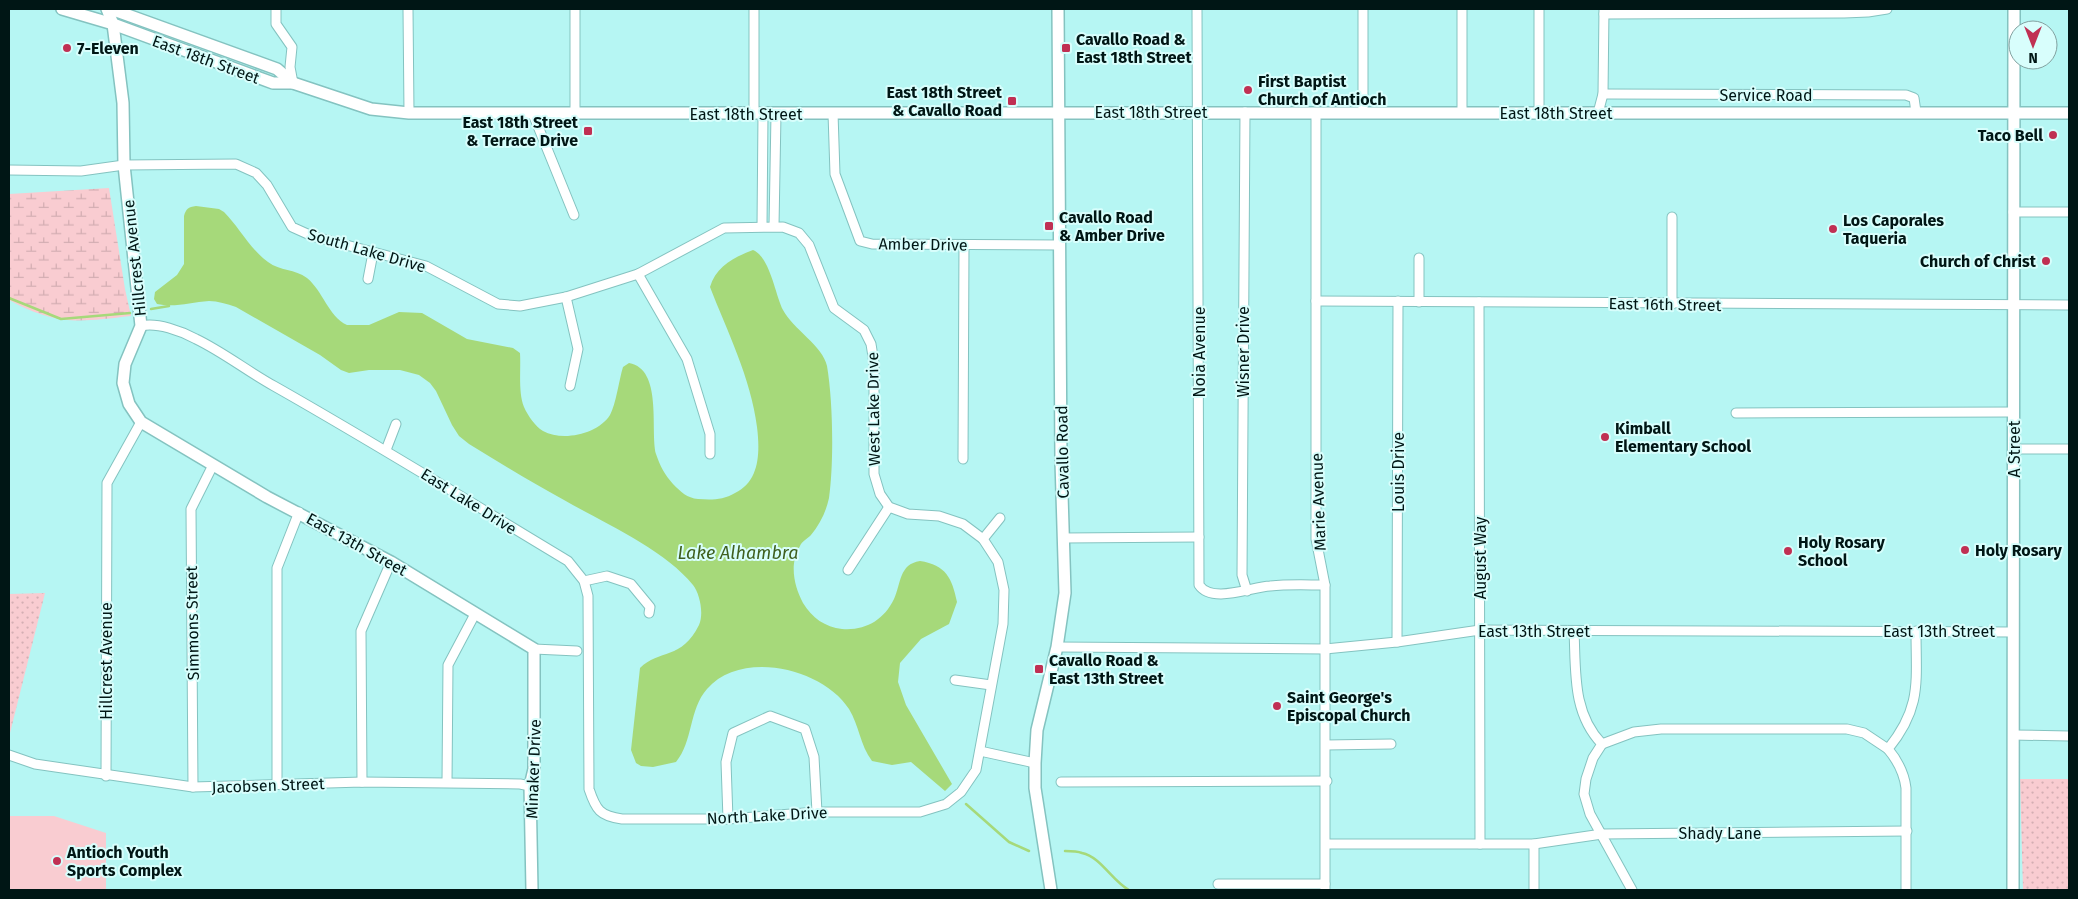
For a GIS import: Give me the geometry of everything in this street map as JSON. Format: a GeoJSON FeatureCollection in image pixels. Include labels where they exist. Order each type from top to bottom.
{"type":"FeatureCollection","features":[{"type":"Feature","properties":{"kind":"main road","name":"East 18th Street"},"geometry":{"type":"LineString","coordinates":[[62,9],[113,24],[273,83],[293,83]]}},
{"type":"Feature","properties":{"kind":"main road","name":"East 18th Street"},"geometry":{"type":"LineString","coordinates":[[114,9],[278,70],[293,83],[335,99],[371,109],[408,113],[2069,113]]}},
{"type":"Feature","properties":{"kind":"main road","name":"Hillcrest Avenue"},"geometry":{"type":"LineString","coordinates":[[114,9],[113,24],[123,103],[124,165],[141,326],[125,364],[123,383],[129,404],[141,422]]}},
{"type":"Feature","properties":{"kind":"main road","name":"Cavallo Road"},"geometry":{"type":"LineString","coordinates":[[1051,890],[1036,788],[1036,763],[1037,730],[1057,647],[1065,593],[1061,461],[1058,9]]}},
{"type":"Feature","properties":{"kind":"main road","name":"A Street"},"geometry":{"type":"LineString","coordinates":[[2013,890],[2014,9]]}},
{"type":"Feature","properties":{"kind":"main road","name":"East 13th Street"},"geometry":{"type":"LineString","coordinates":[[141,422],[267,497],[299,512],[391,562],[534,648]]}},
{"type":"Feature","properties":{"kind":"main road","name":"Minaker Drive"},"geometry":{"type":"LineString","coordinates":[[532,890],[530,786],[534,769],[534,648]]}},
{"type":"Feature","properties":{"kind":"street"},"geometry":{"type":"LineString","coordinates":[[276,9],[276,24],[292,47],[290,67],[293,83]]}},
{"type":"Feature","properties":{"kind":"street"},"geometry":{"type":"LineString","coordinates":[[408,9],[408,113]]}},
{"type":"Feature","properties":{"kind":"street"},"geometry":{"type":"LineString","coordinates":[[575,9],[575,114]]}},
{"type":"Feature","properties":{"kind":"street"},"geometry":{"type":"LineString","coordinates":[[754,9],[759,114],[768,226]]}},
{"type":"Feature","properties":{"kind":"street","name":"Noia Avenue"},"geometry":{"type":"LineString","coordinates":[[1197,9],[1199,585],[1203,591],[1208,593],[1247,591]]}},
{"type":"Feature","properties":{"kind":"street"},"geometry":{"type":"LineString","coordinates":[[1363,9],[1364,112]]}},
{"type":"Feature","properties":{"kind":"street"},"geometry":{"type":"LineString","coordinates":[[1462,9],[1462,112]]}},
{"type":"Feature","properties":{"kind":"street"},"geometry":{"type":"LineString","coordinates":[[1539,9],[1539,112]]}},
{"type":"Feature","properties":{"kind":"street"},"geometry":{"type":"LineString","coordinates":[[1598,113],[1603,94],[1604,12],[1868,12],[1887,9]]}},
{"type":"Feature","properties":{"kind":"street","name":"Service Road"},"geometry":{"type":"LineString","coordinates":[[1603,94],[1906,95],[1914,98],[1916,112]]}},
{"type":"Feature","properties":{"kind":"street","name":"Wisner Drive"},"geometry":{"type":"LineString","coordinates":[[1245,112],[1242,575],[1243,585],[1247,591]]}},
{"type":"Feature","properties":{"kind":"street","name":"Marie Avenue"},"geometry":{"type":"LineString","coordinates":[[1316,113],[1316,539],[1325,585],[1327,781],[1325,887]]}},
{"type":"Feature","properties":{"kind":"street"},"geometry":{"type":"LineString","coordinates":[[533,114],[574,215]]}},
{"type":"Feature","properties":{"kind":"street"},"geometry":{"type":"LineString","coordinates":[[768,226],[776,114]]}},
{"type":"Feature","properties":{"kind":"street","name":"Amber Drive"},"geometry":{"type":"LineString","coordinates":[[833,114],[835,174],[854,231],[860,241],[872,244],[1059,245]]}},
{"type":"Feature","properties":{"kind":"street","name":"South Lake Drive"},"geometry":{"type":"LineString","coordinates":[[9,170],[80,171],[124,165],[236,164],[256,173],[267,185],[292,227],[312,236],[426,266],[498,304],[520,306],[566,297],[638,274],[724,228],[768,226]]}},
{"type":"Feature","properties":{"kind":"street"},"geometry":{"type":"LineString","coordinates":[[2013,212],[2069,212]]}},
{"type":"Feature","properties":{"kind":"street"},"geometry":{"type":"LineString","coordinates":[[1672,217],[1672,304]]}},
{"type":"Feature","properties":{"kind":"street","name":"West Lake Drive"},"geometry":{"type":"LineString","coordinates":[[768,226],[783,226],[799,232],[810,244],[834,308],[864,330],[871,344],[874,363],[874,474],[880,494],[889,507]]}},
{"type":"Feature","properties":{"kind":"street"},"geometry":{"type":"LineString","coordinates":[[963,459],[964,245]]}},
{"type":"Feature","properties":{"kind":"street"},"geometry":{"type":"LineString","coordinates":[[368,279],[373,253]]}},
{"type":"Feature","properties":{"kind":"street"},"geometry":{"type":"LineString","coordinates":[[1419,258],[1419,302]]}},
{"type":"Feature","properties":{"kind":"street"},"geometry":{"type":"LineString","coordinates":[[638,274],[687,359],[710,434],[710,454]]}},
{"type":"Feature","properties":{"kind":"street"},"geometry":{"type":"LineString","coordinates":[[566,297],[578,349],[570,386]]}},
{"type":"Feature","properties":{"kind":"street","name":"East 16th Street"},"geometry":{"type":"LineString","coordinates":[[1316,301],[2069,305]]}},
{"type":"Feature","properties":{"kind":"street","name":"Louis Drive"},"geometry":{"type":"LineString","coordinates":[[1397,642],[1398,302]]}},
{"type":"Feature","properties":{"kind":"street","name":"August Way"},"geometry":{"type":"LineString","coordinates":[[1479,302],[1480,844]]}},
{"type":"Feature","properties":{"kind":"street","name":"East Lake Drive"},"geometry":{"type":"LineString","coordinates":[[141,326],[146,325],[172,330],[195,338],[386,450],[568,561],[584,581],[588,596],[589,789],[593,802],[599,811]]}},
{"type":"Feature","properties":{"kind":"street"},"geometry":{"type":"LineString","coordinates":[[1736,413],[2014,412]]}},
{"type":"Feature","properties":{"kind":"street","name":"Hillcrest Avenue"},"geometry":{"type":"LineString","coordinates":[[106,776],[106,483],[141,422]]}},
{"type":"Feature","properties":{"kind":"street"},"geometry":{"type":"LineString","coordinates":[[386,450],[396,424]]}},
{"type":"Feature","properties":{"kind":"street"},"geometry":{"type":"LineString","coordinates":[[2014,449],[2069,449]]}},
{"type":"Feature","properties":{"kind":"street","name":"Simmons Street"},"geometry":{"type":"LineString","coordinates":[[193,787],[191,509],[213,465]]}},
{"type":"Feature","properties":{"kind":"street"},"geometry":{"type":"LineString","coordinates":[[848,570],[889,507],[908,514],[939,516],[963,524],[982,539],[998,562],[1004,590],[1002,624],[980,751],[1036,763]]}},
{"type":"Feature","properties":{"kind":"street"},"geometry":{"type":"LineString","coordinates":[[277,784],[276,568],[299,512]]}},
{"type":"Feature","properties":{"kind":"street"},"geometry":{"type":"LineString","coordinates":[[982,539],[1000,518]]}},
{"type":"Feature","properties":{"kind":"street"},"geometry":{"type":"LineString","coordinates":[[1064,538],[1199,537]]}},
{"type":"Feature","properties":{"kind":"street"},"geometry":{"type":"LineString","coordinates":[[362,782],[361,631],[391,562]]}},
{"type":"Feature","properties":{"kind":"street"},"geometry":{"type":"LineString","coordinates":[[584,581],[607,576],[631,584],[650,606],[649,613]]}},
{"type":"Feature","properties":{"kind":"street"},"geometry":{"type":"LineString","coordinates":[[1247,591],[1268,586],[1325,585]]}},
{"type":"Feature","properties":{"kind":"street"},"geometry":{"type":"LineString","coordinates":[[447,782],[448,665],[475,614]]}},
{"type":"Feature","properties":{"kind":"street","name":"East 13th Street"},"geometry":{"type":"LineString","coordinates":[[1057,647],[1325,649],[1397,642],[1480,630],[2012,632]]}},
{"type":"Feature","properties":{"kind":"street"},"geometry":{"type":"LineString","coordinates":[[1574,631],[1578,702],[1582,715],[1594,736],[1602,744]]}},
{"type":"Feature","properties":{"kind":"street"},"geometry":{"type":"LineString","coordinates":[[1888,749],[1902,732],[1915,702],[1916,631]]}},
{"type":"Feature","properties":{"kind":"street","name":"East 13th Street"},"geometry":{"type":"LineString","coordinates":[[534,648],[577,651]]}},
{"type":"Feature","properties":{"kind":"street"},"geometry":{"type":"LineString","coordinates":[[955,680],[991,685]]}},
{"type":"Feature","properties":{"kind":"street"},"geometry":{"type":"LineString","coordinates":[[728,819],[726,762],[733,733],[770,716],[805,729],[814,757],[817,812]]}},
{"type":"Feature","properties":{"kind":"street"},"geometry":{"type":"LineString","coordinates":[[1632,890],[1590,814],[1584,794],[1586,779],[1602,744],[1634,732],[1661,729],[1847,729],[1864,733],[1888,749],[1897,759],[1904,775],[1907,831],[1906,890]]}},
{"type":"Feature","properties":{"kind":"street"},"geometry":{"type":"LineString","coordinates":[[2014,736],[2069,736]]}},
{"type":"Feature","properties":{"kind":"street"},"geometry":{"type":"LineString","coordinates":[[1326,745],[1391,744]]}},
{"type":"Feature","properties":{"kind":"street","name":"North Lake Drive"},"geometry":{"type":"LineString","coordinates":[[599,811],[609,817],[622,819],[728,819],[817,812],[920,812],[946,804],[969,783],[976,770],[980,751]]}},
{"type":"Feature","properties":{"kind":"street","name":"Jacobsen Street"},"geometry":{"type":"LineString","coordinates":[[9,755],[35,764],[106,776],[193,787],[362,782],[447,782],[520,784],[530,786]]}},
{"type":"Feature","properties":{"kind":"street"},"geometry":{"type":"LineString","coordinates":[[1061,782],[1327,781]]}},
{"type":"Feature","properties":{"kind":"street","name":"Shady Lane"},"geometry":{"type":"LineString","coordinates":[[1326,844],[1534,844],[1602,834],[1907,831]]}},
{"type":"Feature","properties":{"kind":"street"},"geometry":{"type":"LineString","coordinates":[[1534,844],[1534,890]]}},
{"type":"Feature","properties":{"kind":"street"},"geometry":{"type":"LineString","coordinates":[[1218,884],[1325,887]]}},
{"type":"Feature","properties":{"kind":"green space"},"geometry":{"type":"Polygon","coordinates":[[[109,188],[131,316],[97,320],[68,320],[41,314],[9,300],[9,194],[109,188]]]}},
{"type":"Feature","properties":{"kind":"green space"},"geometry":{"type":"Polygon","coordinates":[[[45,593],[9,737],[9,594],[45,593]]]}},
{"type":"Feature","properties":{"kind":"green space"},"geometry":{"type":"Polygon","coordinates":[[[2020,779],[2069,779],[2069,890],[2023,890],[2020,779]]]}},
{"type":"Feature","properties":{"kind":"green space","name":"Antioch Youth Sports Complex"},"geometry":{"type":"Polygon","coordinates":[[[9,816],[54,816],[106,833],[106,890],[9,890],[9,816]]]}},
{"type":"Feature","properties":{"kind":"water","name":"Lake Alhambra"},"geometry":{"type":"Polygon","coordinates":[[[196,206],[219,209],[224,212],[256,251],[268,262],[277,267],[298,273],[313,283],[330,310],[340,321],[347,325],[369,325],[399,312],[422,313],[467,339],[513,348],[520,353],[520,388],[524,407],[537,426],[551,434],[570,436],[580,434],[604,422],[612,410],[623,367],[629,363],[640,368],[647,376],[651,388],[656,454],[659,462],[679,490],[687,496],[698,499],[717,499],[735,493],[749,481],[756,465],[758,437],[750,391],[738,355],[710,287],[717,273],[727,263],[753,250],[759,254],[768,268],[783,310],[820,351],[827,366],[829,380],[832,414],[832,450],[829,498],[820,522],[811,535],[802,543],[797,553],[794,575],[797,589],[803,603],[820,621],[836,628],[850,629],[873,623],[885,613],[894,599],[904,570],[913,563],[920,561],[929,563],[942,569],[946,574],[953,586],[957,602],[949,624],[921,639],[900,663],[898,682],[906,705],[952,784],[945,791],[911,762],[892,765],[872,761],[849,709],[837,695],[821,683],[802,674],[760,667],[740,669],[722,677],[707,689],[697,706],[685,745],[676,762],[653,767],[641,766],[636,763],[631,750],[640,668],[655,658],[678,649],[692,636],[699,625],[701,615],[699,599],[693,585],[681,572],[650,548],[469,444],[459,436],[452,425],[436,391],[430,383],[419,375],[400,370],[369,370],[349,373],[236,307],[226,304],[209,301],[177,305],[157,304],[154,299],[155,292],[177,275],[184,264],[184,216],[188,209],[196,206]]]}},
{"type":"Feature","properties":{"kind":"waterway"},"geometry":{"type":"LineString","coordinates":[[9,298],[61,319],[130,313]]}},
{"type":"Feature","properties":{"kind":"waterway"},"geometry":{"type":"LineString","coordinates":[[151,309],[169,306]]}},
{"type":"Feature","properties":{"kind":"waterway"},"geometry":{"type":"LineString","coordinates":[[966,804],[1009,842],[1029,851]]}},
{"type":"Feature","properties":{"kind":"waterway"},"geometry":{"type":"LineString","coordinates":[[1065,851],[1089,855],[1129,890]]}},
{"type":"Feature","properties":{"kind":"place","name":"7-Eleven"},"geometry":{"type":"Point","coordinates":[67,48]}},
{"type":"Feature","properties":{"kind":"place","name":"Cavallo Road & East 18th Street"},"geometry":{"type":"Point","coordinates":[1066,48]}},
{"type":"Feature","properties":{"kind":"place","name":"First Baptist Church of Antioch"},"geometry":{"type":"Point","coordinates":[1248,90]}},
{"type":"Feature","properties":{"kind":"place","name":"East 18th Street & Cavallo Road"},"geometry":{"type":"Point","coordinates":[1012,101]}},
{"type":"Feature","properties":{"kind":"place","name":"East 18th Street & Terrace Drive"},"geometry":{"type":"Point","coordinates":[588,131]}},
{"type":"Feature","properties":{"kind":"place","name":"Taco Bell"},"geometry":{"type":"Point","coordinates":[2053,135]}},
{"type":"Feature","properties":{"kind":"place","name":"Cavallo Road & Amber Drive"},"geometry":{"type":"Point","coordinates":[1049,226]}},
{"type":"Feature","properties":{"kind":"place","name":"Los Caporales Taqueria"},"geometry":{"type":"Point","coordinates":[1833,229]}},
{"type":"Feature","properties":{"kind":"place","name":"Church of Christ"},"geometry":{"type":"Point","coordinates":[2046,261]}},
{"type":"Feature","properties":{"kind":"place","name":"Kimball Elementary School"},"geometry":{"type":"Point","coordinates":[1605,437]}},
{"type":"Feature","properties":{"kind":"place","name":"Holy Rosary"},"geometry":{"type":"Point","coordinates":[1965,550]}},
{"type":"Feature","properties":{"kind":"place","name":"Holy Rosary School"},"geometry":{"type":"Point","coordinates":[1788,551]}},
{"type":"Feature","properties":{"kind":"place","name":"Cavallo Road & East 13th Street"},"geometry":{"type":"Point","coordinates":[1039,669]}},
{"type":"Feature","properties":{"kind":"place","name":"Saint George's Episcopal Church"},"geometry":{"type":"Point","coordinates":[1277,706]}},
{"type":"Feature","properties":{"kind":"place","name":"Antioch Youth Sports Complex"},"geometry":{"type":"Point","coordinates":[57,861]}}]}
